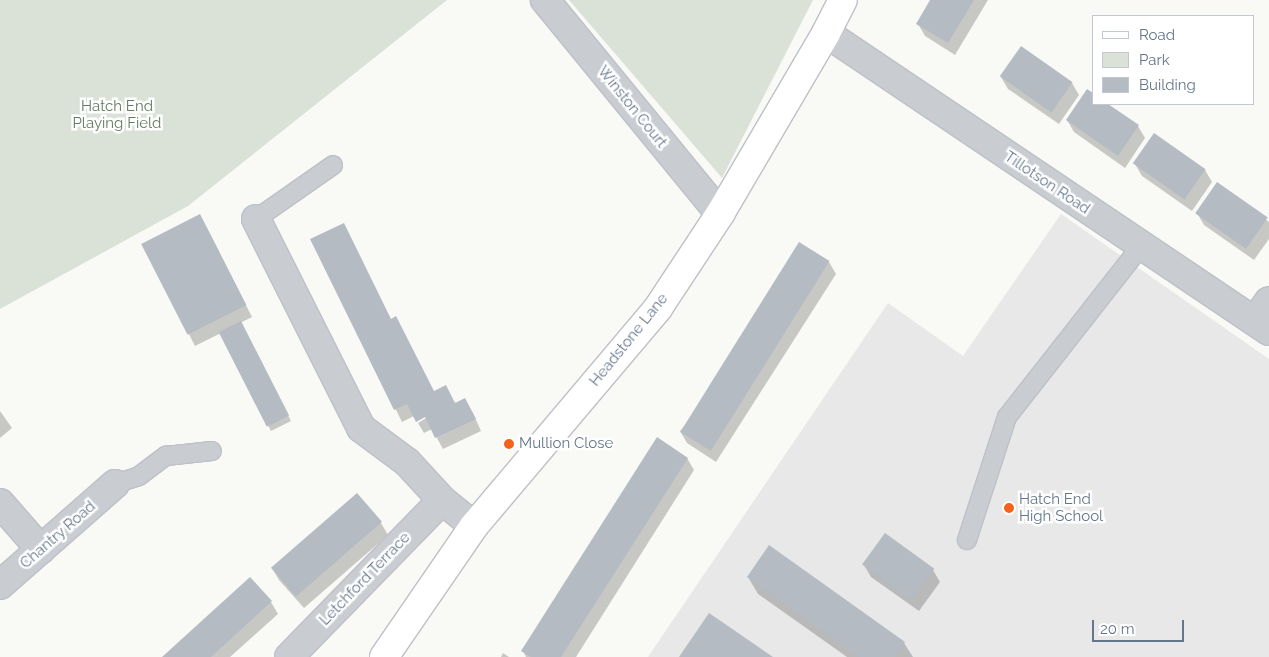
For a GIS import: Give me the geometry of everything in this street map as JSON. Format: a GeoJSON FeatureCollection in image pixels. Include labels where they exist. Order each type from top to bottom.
{"type":"FeatureCollection","features":[{"type":"Feature","properties":{"kind":"street","name":"Winston Court"},"geometry":{"type":"LineString","coordinates":[[544,0],[720,214]]}},
{"type":"Feature","properties":{"kind":"street","name":"Headstone Lane"},"geometry":{"type":"LineString","coordinates":[[384,657],[474,526],[658,308],[720,214],[826,33],[843,0]]}},
{"type":"Feature","properties":{"kind":"street","name":"Tillotson Road"},"geometry":{"type":"LineString","coordinates":[[826,33],[1141,246],[1264,318]]}},
{"type":"Feature","properties":{"kind":"street"},"geometry":{"type":"LineString","coordinates":[[256,219],[360,428],[408,462],[442,500],[474,526]]}},
{"type":"Feature","properties":{"kind":"street","name":"Chantry Road"},"geometry":{"type":"LineString","coordinates":[[0,585],[115,484]]}},
{"type":"Feature","properties":{"kind":"street","name":"Letchford Terrace"},"geometry":{"type":"LineString","coordinates":[[289,657],[442,500]]}},
{"type":"Feature","properties":{"kind":"street"},"geometry":{"type":"LineString","coordinates":[[0,503],[41,550]]}},
{"type":"Feature","properties":{"kind":"lane"},"geometry":{"type":"LineString","coordinates":[[256,219],[333,165]]}},
{"type":"Feature","properties":{"kind":"lane"},"geometry":{"type":"LineString","coordinates":[[967,540],[1007,417],[1141,246]]}},
{"type":"Feature","properties":{"kind":"lane"},"geometry":{"type":"LineString","coordinates":[[115,484],[139,476],[166,456],[212,451]]}},
{"type":"Feature","properties":{"kind":"shaded area","name":"Hatch End High School"},"geometry":{"type":"Polygon","coordinates":[[[1061,214],[1269,359],[1269,657],[648,657],[888,303],[963,356],[1061,214]]]}},
{"type":"Feature","properties":{"kind":"green space","name":"Hatch End Playing Field"},"geometry":{"type":"Polygon","coordinates":[[[0,0],[447,0],[188,206],[0,309],[0,0]]]}},
{"type":"Feature","properties":{"kind":"green space"},"geometry":{"type":"Polygon","coordinates":[[[569,0],[813,0],[722,178],[569,0]]]}},
{"type":"Feature","properties":{"kind":"building"},"geometry":{"type":"Polygon","coordinates":[[[930,0],[974,0],[948,43],[916,24],[930,0]]]}},
{"type":"Feature","properties":{"kind":"building"},"geometry":{"type":"Polygon","coordinates":[[[1021,46],[1073,82],[1051,112],[1000,76],[1021,46]]]}},
{"type":"Feature","properties":{"kind":"building"},"geometry":{"type":"Polygon","coordinates":[[[1087,89],[1092,92],[1092,105],[1109,105],[1139,125],[1118,156],[1066,120],[1087,89]]]}},
{"type":"Feature","properties":{"kind":"building"},"geometry":{"type":"Polygon","coordinates":[[[1154,133],[1206,169],[1184,199],[1133,163],[1154,133]]]}},
{"type":"Feature","properties":{"kind":"building"},"geometry":{"type":"Polygon","coordinates":[[[1217,182],[1268,218],[1246,249],[1195,213],[1217,182]]]}},
{"type":"Feature","properties":{"kind":"building"},"geometry":{"type":"Polygon","coordinates":[[[200,214],[246,305],[188,335],[141,244],[200,214]]]}},
{"type":"Feature","properties":{"kind":"building"},"geometry":{"type":"Polygon","coordinates":[[[344,223],[391,319],[396,316],[434,391],[446,385],[455,403],[465,398],[476,419],[435,438],[425,417],[416,422],[407,404],[394,410],[310,239],[344,223]]]}},
{"type":"Feature","properties":{"kind":"building"},"geometry":{"type":"Polygon","coordinates":[[[799,242],[830,261],[711,451],[680,432],[799,242]]]}},
{"type":"Feature","properties":{"kind":"building"},"geometry":{"type":"Polygon","coordinates":[[[241,321],[289,415],[267,427],[219,332],[241,321]]]}},
{"type":"Feature","properties":{"kind":"building"},"geometry":{"type":"Polygon","coordinates":[[[657,437],[688,458],[561,657],[531,657],[521,651],[657,437]]]}},
{"type":"Feature","properties":{"kind":"building"},"geometry":{"type":"Polygon","coordinates":[[[357,493],[382,522],[296,596],[271,568],[357,493]]]}},
{"type":"Feature","properties":{"kind":"building"},"geometry":{"type":"Polygon","coordinates":[[[885,533],[934,569],[911,600],[862,565],[885,533]]]}},
{"type":"Feature","properties":{"kind":"building"},"geometry":{"type":"Polygon","coordinates":[[[769,545],[905,642],[895,657],[859,657],[747,577],[769,545]]]}},
{"type":"Feature","properties":{"kind":"building"},"geometry":{"type":"Polygon","coordinates":[[[250,577],[272,601],[211,657],[162,657],[250,577]]]}},
{"type":"Feature","properties":{"kind":"building"},"geometry":{"type":"Polygon","coordinates":[[[709,613],[773,657],[679,657],[709,613]]]}},
{"type":"Feature","properties":{"kind":"place","name":"Mullion Close"},"geometry":{"type":"Point","coordinates":[509,444]}},
{"type":"Feature","properties":{"kind":"place","name":"Hatch End High School"},"geometry":{"type":"Point","coordinates":[1009,508]}}]}
